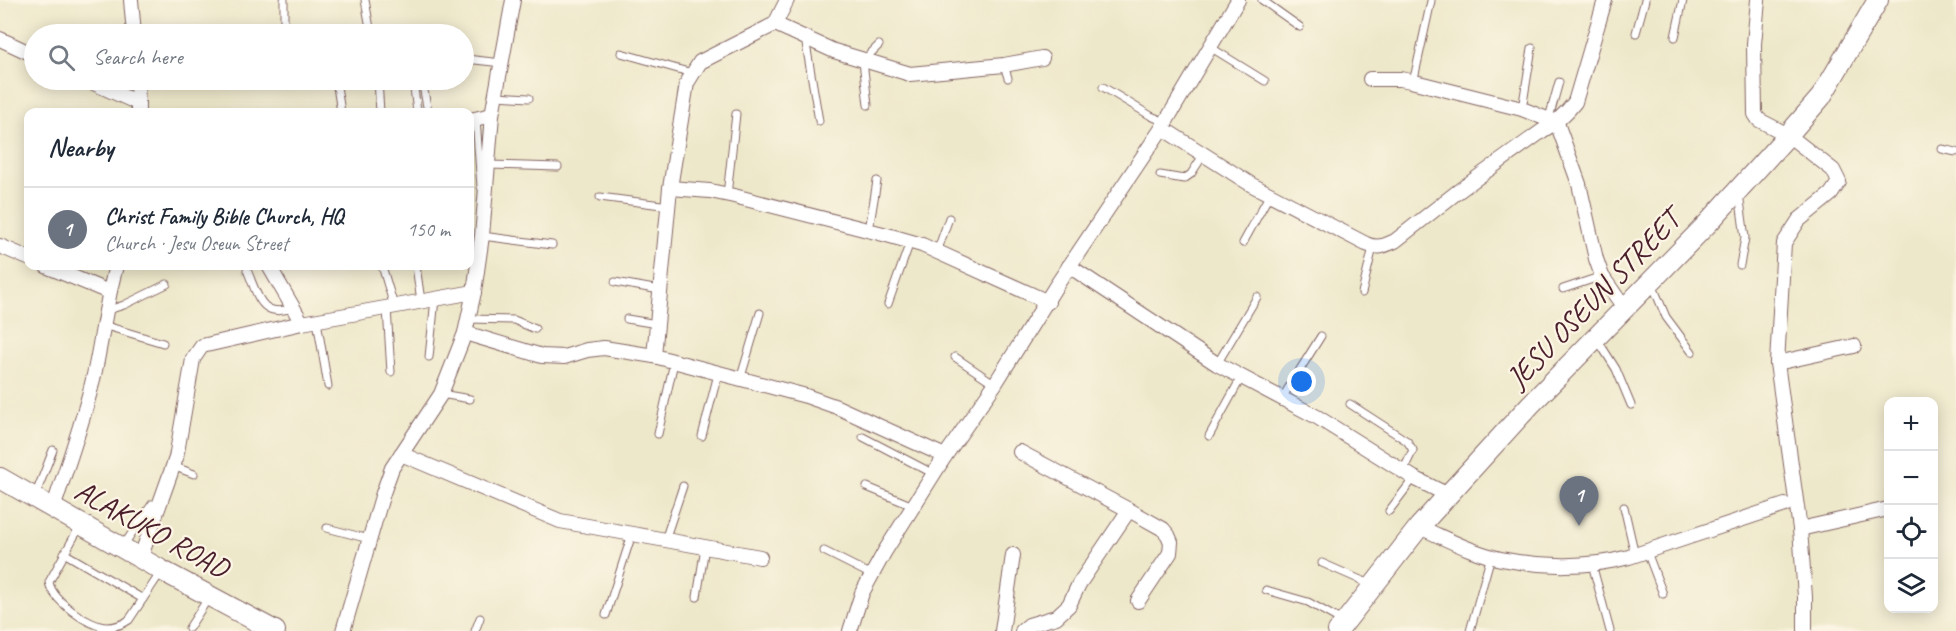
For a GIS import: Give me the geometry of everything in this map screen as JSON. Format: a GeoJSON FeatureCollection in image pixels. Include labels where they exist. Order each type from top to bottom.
{"type":"FeatureCollection","features":[{"type":"Feature","properties":{"kind":"main road","name":"JESU OSEUN STREET"},"geometry":{"type":"LineString","coordinates":[[1341,627],[1419,527],[1596,337],[1739,189],[1821,97],[1878,0]]}},
{"type":"Feature","properties":{"kind":"main road","name":"ALAKUKO ROAD"},"geometry":{"type":"LineString","coordinates":[[0,478],[141,559],[275,631]]}},
{"type":"Feature","properties":{"kind":"street"},"geometry":{"type":"LineString","coordinates":[[133,24],[131,1],[147,0]]}},
{"type":"Feature","properties":{"kind":"street"},"geometry":{"type":"LineString","coordinates":[[343,631],[382,493],[392,468],[441,394],[465,333],[482,236],[492,115],[513,0]]}},
{"type":"Feature","properties":{"kind":"street"},"geometry":{"type":"LineString","coordinates":[[654,356],[670,188],[687,83],[700,62],[775,24],[787,0]]}},
{"type":"Feature","properties":{"kind":"street"},"geometry":{"type":"LineString","coordinates":[[850,631],[862,594],[913,506],[1164,125],[1238,0]]}},
{"type":"Feature","properties":{"kind":"street"},"geometry":{"type":"LineString","coordinates":[[1164,125],[1204,154],[1270,194],[1373,247],[1384,246],[1395,241],[1456,193],[1542,131],[1575,102],[1605,0]]}},
{"type":"Feature","properties":{"kind":"street"},"geometry":{"type":"LineString","coordinates":[[1758,0],[1754,44],[1755,114],[1759,120],[1788,135],[1833,170],[1839,182],[1831,194],[1799,220],[1784,243],[1777,363],[1800,528],[1805,631]]}},
{"type":"Feature","properties":{"kind":"street"},"geometry":{"type":"LineString","coordinates":[[775,24],[834,51],[910,74],[1042,58]]}},
{"type":"Feature","properties":{"kind":"street"},"geometry":{"type":"LineString","coordinates":[[0,39],[24,50]]}},
{"type":"Feature","properties":{"kind":"street"},"geometry":{"type":"LineString","coordinates":[[1370,80],[1379,78],[1411,81],[1522,109],[1553,120],[1579,184],[1602,276],[1625,309]]}},
{"type":"Feature","properties":{"kind":"street"},"geometry":{"type":"LineString","coordinates":[[105,90],[138,108]]}},
{"type":"Feature","properties":{"kind":"street"},"geometry":{"type":"LineString","coordinates":[[137,90],[138,108]]}},
{"type":"Feature","properties":{"kind":"street"},"geometry":{"type":"LineString","coordinates":[[474,119],[492,115]]}},
{"type":"Feature","properties":{"kind":"street"},"geometry":{"type":"LineString","coordinates":[[670,188],[728,195],[910,242],[1048,302]]}},
{"type":"Feature","properties":{"kind":"street"},"geometry":{"type":"LineString","coordinates":[[0,246],[24,256]]}},
{"type":"Feature","properties":{"kind":"street"},"geometry":{"type":"LineString","coordinates":[[1069,266],[1217,364],[1317,417],[1409,474],[1448,495]]}},
{"type":"Feature","properties":{"kind":"street"},"geometry":{"type":"LineString","coordinates":[[56,270],[109,292]]}},
{"type":"Feature","properties":{"kind":"street"},"geometry":{"type":"LineString","coordinates":[[52,508],[84,414],[115,270]]}},
{"type":"Feature","properties":{"kind":"street"},"geometry":{"type":"LineString","coordinates":[[271,270],[302,323]]}},
{"type":"Feature","properties":{"kind":"street"},"geometry":{"type":"LineString","coordinates":[[141,559],[173,466],[193,359],[199,350],[207,344],[302,323],[474,292]]}},
{"type":"Feature","properties":{"kind":"street"},"geometry":{"type":"LineString","coordinates":[[465,333],[542,356],[564,357],[604,348],[654,356],[806,396],[837,407],[945,456]]}},
{"type":"Feature","properties":{"kind":"street"},"geometry":{"type":"LineString","coordinates":[[1777,363],[1854,346]]}},
{"type":"Feature","properties":{"kind":"street"},"geometry":{"type":"LineString","coordinates":[[1020,452],[1163,529],[1168,535],[1171,542],[1170,553],[1138,601]]}},
{"type":"Feature","properties":{"kind":"street"},"geometry":{"type":"LineString","coordinates":[[401,454],[549,517],[760,557]]}},
{"type":"Feature","properties":{"kind":"street"},"geometry":{"type":"LineString","coordinates":[[1419,527],[1500,559],[1536,563],[1592,564],[1606,563],[1641,553],[1785,505]]}},
{"type":"Feature","properties":{"kind":"street"},"geometry":{"type":"LineString","coordinates":[[1022,631],[1029,625],[1056,617],[1069,605],[1079,584],[1128,510]]}},
{"type":"Feature","properties":{"kind":"street"},"geometry":{"type":"LineString","coordinates":[[1800,528],[1884,510]]}},
{"type":"Feature","properties":{"kind":"street"},"geometry":{"type":"LineString","coordinates":[[1002,631],[1013,555]]}},
{"type":"Feature","properties":{"kind":"lane"},"geometry":{"type":"LineString","coordinates":[[284,0],[284,24]]}},
{"type":"Feature","properties":{"kind":"lane"},"geometry":{"type":"LineString","coordinates":[[365,0],[369,24]]}},
{"type":"Feature","properties":{"kind":"lane"},"geometry":{"type":"LineString","coordinates":[[1262,0],[1300,27]]}},
{"type":"Feature","properties":{"kind":"lane"},"geometry":{"type":"LineString","coordinates":[[1636,33],[1645,0]]}},
{"type":"Feature","properties":{"kind":"lane"},"geometry":{"type":"LineString","coordinates":[[1675,37],[1683,0]]}},
{"type":"Feature","properties":{"kind":"lane"},"geometry":{"type":"LineString","coordinates":[[1411,81],[1431,1]]}},
{"type":"Feature","properties":{"kind":"lane"},"geometry":{"type":"LineString","coordinates":[[805,38],[819,121]]}},
{"type":"Feature","properties":{"kind":"lane"},"geometry":{"type":"LineString","coordinates":[[868,105],[863,61],[879,45]]}},
{"type":"Feature","properties":{"kind":"lane"},"geometry":{"type":"LineString","coordinates":[[1210,47],[1264,81]]}},
{"type":"Feature","properties":{"kind":"lane"},"geometry":{"type":"LineString","coordinates":[[1522,109],[1532,48]]}},
{"type":"Feature","properties":{"kind":"lane"},"geometry":{"type":"LineString","coordinates":[[621,53],[692,73]]}},
{"type":"Feature","properties":{"kind":"lane"},"geometry":{"type":"LineString","coordinates":[[474,60],[502,63]]}},
{"type":"Feature","properties":{"kind":"lane"},"geometry":{"type":"LineString","coordinates":[[1004,64],[1008,78]]}},
{"type":"Feature","properties":{"kind":"lane"},"geometry":{"type":"LineString","coordinates":[[1553,120],[1559,82]]}},
{"type":"Feature","properties":{"kind":"lane"},"geometry":{"type":"LineString","coordinates":[[1103,87],[1164,125]]}},
{"type":"Feature","properties":{"kind":"lane"},"geometry":{"type":"LineString","coordinates":[[338,90],[340,108]]}},
{"type":"Feature","properties":{"kind":"lane"},"geometry":{"type":"LineString","coordinates":[[379,90],[381,108]]}},
{"type":"Feature","properties":{"kind":"lane"},"geometry":{"type":"LineString","coordinates":[[415,90],[417,108]]}},
{"type":"Feature","properties":{"kind":"lane"},"geometry":{"type":"LineString","coordinates":[[424,90],[427,108]]}},
{"type":"Feature","properties":{"kind":"lane"},"geometry":{"type":"LineString","coordinates":[[496,96],[529,98]]}},
{"type":"Feature","properties":{"kind":"lane"},"geometry":{"type":"LineString","coordinates":[[728,195],[736,114]]}},
{"type":"Feature","properties":{"kind":"lane"},"geometry":{"type":"LineString","coordinates":[[474,135],[481,192]]}},
{"type":"Feature","properties":{"kind":"lane"},"geometry":{"type":"LineString","coordinates":[[1942,149],[1956,152]]}},
{"type":"Feature","properties":{"kind":"lane"},"geometry":{"type":"LineString","coordinates":[[1160,175],[1184,179],[1191,174],[1204,154]]}},
{"type":"Feature","properties":{"kind":"lane"},"geometry":{"type":"LineString","coordinates":[[488,165],[558,167]]}},
{"type":"Feature","properties":{"kind":"lane"},"geometry":{"type":"LineString","coordinates":[[869,230],[877,181]]}},
{"type":"Feature","properties":{"kind":"lane"},"geometry":{"type":"LineString","coordinates":[[1739,189],[1745,238],[1740,265]]}},
{"type":"Feature","properties":{"kind":"lane"},"geometry":{"type":"LineString","coordinates":[[1243,243],[1270,194]]}},
{"type":"Feature","properties":{"kind":"lane"},"geometry":{"type":"LineString","coordinates":[[600,197],[669,206]]}},
{"type":"Feature","properties":{"kind":"lane"},"geometry":{"type":"LineString","coordinates":[[937,252],[949,218]]}},
{"type":"Feature","properties":{"kind":"lane"},"geometry":{"type":"LineString","coordinates":[[482,236],[552,245]]}},
{"type":"Feature","properties":{"kind":"lane"},"geometry":{"type":"LineString","coordinates":[[888,304],[910,242]]}},
{"type":"Feature","properties":{"kind":"lane"},"geometry":{"type":"LineString","coordinates":[[1362,293],[1373,247]]}},
{"type":"Feature","properties":{"kind":"lane"},"geometry":{"type":"LineString","coordinates":[[247,270],[262,306],[282,312],[293,308]]}},
{"type":"Feature","properties":{"kind":"lane"},"geometry":{"type":"LineString","coordinates":[[383,270],[391,307],[391,372]]}},
{"type":"Feature","properties":{"kind":"lane"},"geometry":{"type":"LineString","coordinates":[[417,270],[428,300],[429,357]]}},
{"type":"Feature","properties":{"kind":"lane"},"geometry":{"type":"LineString","coordinates":[[1563,289],[1602,276]]}},
{"type":"Feature","properties":{"kind":"lane"},"geometry":{"type":"LineString","coordinates":[[615,282],[660,290]]}},
{"type":"Feature","properties":{"kind":"lane"},"geometry":{"type":"LineString","coordinates":[[1651,282],[1666,317],[1692,352]]}},
{"type":"Feature","properties":{"kind":"lane"},"geometry":{"type":"LineString","coordinates":[[105,311],[124,305],[167,284]]}},
{"type":"Feature","properties":{"kind":"lane"},"geometry":{"type":"LineString","coordinates":[[1217,364],[1257,297]]}},
{"type":"Feature","properties":{"kind":"lane"},"geometry":{"type":"LineString","coordinates":[[740,380],[760,313]]}},
{"type":"Feature","properties":{"kind":"lane"},"geometry":{"type":"LineString","coordinates":[[468,319],[514,320],[535,329]]}},
{"type":"Feature","properties":{"kind":"lane"},"geometry":{"type":"LineString","coordinates":[[627,319],[657,324]]}},
{"type":"Feature","properties":{"kind":"lane"},"geometry":{"type":"LineString","coordinates":[[317,321],[328,386]]}},
{"type":"Feature","properties":{"kind":"lane"},"geometry":{"type":"LineString","coordinates":[[103,325],[163,343]]}},
{"type":"Feature","properties":{"kind":"lane"},"geometry":{"type":"LineString","coordinates":[[1279,397],[1284,395],[1321,336]]}},
{"type":"Feature","properties":{"kind":"lane"},"geometry":{"type":"LineString","coordinates":[[1596,337],[1616,369],[1631,405]]}},
{"type":"Feature","properties":{"kind":"lane"},"geometry":{"type":"LineString","coordinates":[[955,357],[995,384]]}},
{"type":"Feature","properties":{"kind":"lane"},"geometry":{"type":"LineString","coordinates":[[658,434],[674,362]]}},
{"type":"Feature","properties":{"kind":"lane"},"geometry":{"type":"LineString","coordinates":[[702,436],[718,374]]}},
{"type":"Feature","properties":{"kind":"lane"},"geometry":{"type":"LineString","coordinates":[[1209,436],[1241,378]]}},
{"type":"Feature","properties":{"kind":"lane"},"geometry":{"type":"LineString","coordinates":[[441,394],[470,399]]}},
{"type":"Feature","properties":{"kind":"lane"},"geometry":{"type":"LineString","coordinates":[[1350,404],[1407,441],[1412,447],[1409,474],[1389,511]]}},
{"type":"Feature","properties":{"kind":"lane"},"geometry":{"type":"LineString","coordinates":[[863,437],[934,474]]}},
{"type":"Feature","properties":{"kind":"lane"},"geometry":{"type":"LineString","coordinates":[[34,498],[53,450]]}},
{"type":"Feature","properties":{"kind":"lane"},"geometry":{"type":"LineString","coordinates":[[173,466],[194,474]]}},
{"type":"Feature","properties":{"kind":"lane"},"geometry":{"type":"LineString","coordinates":[[666,540],[682,486]]}},
{"type":"Feature","properties":{"kind":"lane"},"geometry":{"type":"LineString","coordinates":[[867,487],[913,506]]}},
{"type":"Feature","properties":{"kind":"lane"},"geometry":{"type":"LineString","coordinates":[[122,548],[152,504]]}},
{"type":"Feature","properties":{"kind":"lane"},"geometry":{"type":"LineString","coordinates":[[1624,507],[1641,553],[1663,594]]}},
{"type":"Feature","properties":{"kind":"lane"},"geometry":{"type":"LineString","coordinates":[[81,524],[49,582],[50,589],[58,600],[85,620],[104,628],[121,626],[129,620],[161,570]]}},
{"type":"Feature","properties":{"kind":"lane"},"geometry":{"type":"LineString","coordinates":[[327,528],[369,539]]}},
{"type":"Feature","properties":{"kind":"lane"},"geometry":{"type":"LineString","coordinates":[[606,615],[632,534]]}},
{"type":"Feature","properties":{"kind":"lane"},"geometry":{"type":"LineString","coordinates":[[697,597],[705,547]]}},
{"type":"Feature","properties":{"kind":"lane"},"geometry":{"type":"LineString","coordinates":[[824,551],[872,575]]}},
{"type":"Feature","properties":{"kind":"lane"},"geometry":{"type":"LineString","coordinates":[[64,553],[142,599]]}},
{"type":"Feature","properties":{"kind":"lane"},"geometry":{"type":"LineString","coordinates":[[1470,631],[1491,556]]}},
{"type":"Feature","properties":{"kind":"lane"},"geometry":{"type":"LineString","coordinates":[[1322,563],[1374,585]]}},
{"type":"Feature","properties":{"kind":"lane"},"geometry":{"type":"LineString","coordinates":[[1592,564],[1610,631]]}},
{"type":"Feature","properties":{"kind":"lane"},"geometry":{"type":"LineString","coordinates":[[1266,590],[1308,602],[1341,627]]}},
{"type":"Feature","properties":{"kind":"lane"},"geometry":{"type":"LineString","coordinates":[[189,628],[209,596]]}},
{"type":"Feature","properties":{"kind":"lane"},"geometry":{"type":"LineString","coordinates":[[475,631],[480,618]]}},
{"type":"Feature","properties":{"kind":"place","name":"Christ Family Bible Church, HQ"},"geometry":{"type":"Point","coordinates":[1579,526]}}]}
